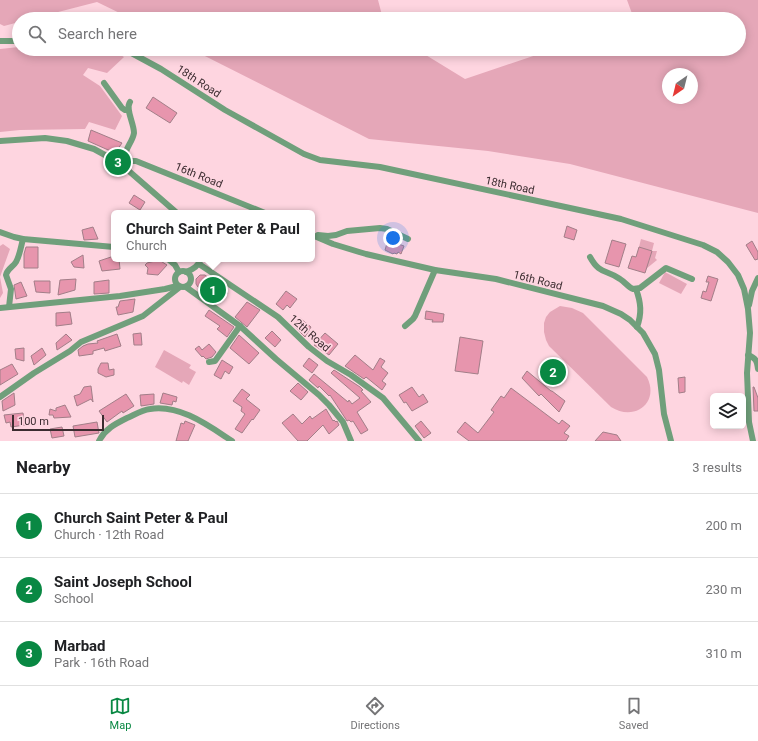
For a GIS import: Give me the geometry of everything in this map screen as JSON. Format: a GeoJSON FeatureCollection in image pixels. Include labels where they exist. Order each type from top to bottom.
{"type":"FeatureCollection","features":[{"type":"Feature","properties":{"kind":"street"},"geometry":{"type":"LineString","coordinates":[[0,41],[12,41]]}},
{"type":"Feature","properties":{"kind":"street","name":"18th Road"},"geometry":{"type":"LineString","coordinates":[[137,56],[161,69],[225,110],[304,154],[320,160],[380,167],[621,219],[703,245],[717,252],[728,262],[738,275],[744,289],[748,309],[750,333],[747,373],[748,422],[753,441]]}},
{"type":"Feature","properties":{"kind":"street"},"geometry":{"type":"LineString","coordinates":[[104,83],[122,108],[128,110]]}},
{"type":"Feature","properties":{"kind":"street"},"geometry":{"type":"LineString","coordinates":[[130,102],[128,105],[128,110],[133,124],[134,134],[125,157],[127,169],[174,210]]}},
{"type":"Feature","properties":{"kind":"street","name":"16th Road"},"geometry":{"type":"LineString","coordinates":[[0,141],[46,138],[67,141],[94,150],[114,160],[127,164],[131,161],[136,161],[258,210]]}},
{"type":"Feature","properties":{"kind":"street"},"geometry":{"type":"LineString","coordinates":[[315,235],[328,236],[347,231],[380,228],[387,229],[408,239]]}},
{"type":"Feature","properties":{"kind":"street"},"geometry":{"type":"LineString","coordinates":[[0,232],[14,238],[111,247]]}},
{"type":"Feature","properties":{"kind":"street","name":"16th Road"},"geometry":{"type":"LineString","coordinates":[[315,236],[333,244],[366,254],[435,270],[496,280],[603,306],[622,314],[637,327],[649,343],[657,362],[664,414],[671,441]]}},
{"type":"Feature","properties":{"kind":"street"},"geometry":{"type":"LineString","coordinates":[[9,307],[11,289],[6,275],[8,270],[16,262],[23,239]]}},
{"type":"Feature","properties":{"kind":"street"},"geometry":{"type":"LineString","coordinates":[[590,257],[600,270],[616,276],[631,288],[636,289],[642,287],[666,268],[692,279]]}},
{"type":"Feature","properties":{"kind":"street"},"geometry":{"type":"LineString","coordinates":[[172,262],[179,272]]}},
{"type":"Feature","properties":{"kind":"street"},"geometry":{"type":"LineString","coordinates":[[200,262],[191,270],[179,272],[174,277],[174,282],[240,326],[330,405],[343,422],[351,441]]}},
{"type":"Feature","properties":{"kind":"street","name":"12th Road"},"geometry":{"type":"LineString","coordinates":[[200,262],[278,317],[308,347],[327,361],[351,374],[383,398],[419,441]]}},
{"type":"Feature","properties":{"kind":"street"},"geometry":{"type":"LineString","coordinates":[[405,326],[415,316],[435,270]]}},
{"type":"Feature","properties":{"kind":"street"},"geometry":{"type":"LineString","coordinates":[[0,397],[34,372],[70,351],[81,342],[143,316],[181,287],[190,283],[191,278],[186,272]]}},
{"type":"Feature","properties":{"kind":"street"},"geometry":{"type":"LineString","coordinates":[[748,309],[752,291],[758,278]]}},
{"type":"Feature","properties":{"kind":"street"},"geometry":{"type":"LineString","coordinates":[[0,308],[120,296],[181,287]]}},
{"type":"Feature","properties":{"kind":"street"},"geometry":{"type":"LineString","coordinates":[[636,289],[641,316],[637,327]]}},
{"type":"Feature","properties":{"kind":"street"},"geometry":{"type":"LineString","coordinates":[[209,362],[215,361],[240,326]]}},
{"type":"Feature","properties":{"kind":"street"},"geometry":{"type":"LineString","coordinates":[[748,355],[757,361],[758,369]]}},
{"type":"Feature","properties":{"kind":"street"},"geometry":{"type":"LineString","coordinates":[[99,441],[107,430],[116,424],[148,410],[167,409],[208,425],[232,441]]}},
{"type":"Feature","properties":{"kind":"shaded area"},"geometry":{"type":"Polygon","coordinates":[[[0,0],[378,0],[381,12],[118,12],[97,2],[58,12],[12,12],[12,24],[4,26],[0,24],[0,0]]]}},
{"type":"Feature","properties":{"kind":"shaded area"},"geometry":{"type":"Polygon","coordinates":[[[627,0],[758,0],[758,213],[570,164],[488,151],[369,139],[205,56],[427,56],[465,79],[533,56],[746,56],[746,12],[631,12],[627,0]]]}},
{"type":"Feature","properties":{"kind":"shaded area"},"geometry":{"type":"Polygon","coordinates":[[[12,48],[12,56],[124,57],[107,73],[88,68],[83,75],[100,86],[122,116],[115,130],[89,122],[85,129],[20,130],[0,132],[0,49],[12,48]]]}},
{"type":"Feature","properties":{"kind":"shaded area"},"geometry":{"type":"Polygon","coordinates":[[[641,239],[654,243],[652,251],[639,247],[641,239]]]}},
{"type":"Feature","properties":{"kind":"shaded area"},"geometry":{"type":"Polygon","coordinates":[[[3,244],[10,249],[0,277],[0,246],[3,244]]]}},
{"type":"Feature","properties":{"kind":"shaded area"},"geometry":{"type":"Polygon","coordinates":[[[652,251],[657,251],[655,258],[657,260],[646,269],[652,251]]]}},
{"type":"Feature","properties":{"kind":"shaded area"},"geometry":{"type":"Polygon","coordinates":[[[665,272],[687,284],[681,294],[659,283],[665,272]]]}},
{"type":"Feature","properties":{"kind":"shaded area"},"geometry":{"type":"Polygon","coordinates":[[[0,277],[3,293],[0,298],[0,277]]]}},
{"type":"Feature","properties":{"kind":"shaded area"},"geometry":{"type":"Polygon","coordinates":[[[560,306],[572,308],[583,313],[647,377],[650,386],[650,395],[647,402],[642,407],[636,411],[628,412],[620,411],[611,407],[549,346],[544,332],[544,323],[550,312],[560,306]]]}},
{"type":"Feature","properties":{"kind":"shaded area"},"geometry":{"type":"Polygon","coordinates":[[[164,350],[191,365],[189,368],[196,372],[189,385],[183,381],[182,383],[155,367],[164,350]]]}},
{"type":"Feature","properties":{"kind":"building"},"geometry":{"type":"Polygon","coordinates":[[[153,97],[177,113],[170,123],[146,108],[153,97]]]}},
{"type":"Feature","properties":{"kind":"building"},"geometry":{"type":"Polygon","coordinates":[[[91,130],[122,143],[115,153],[88,141],[91,130]]]}},
{"type":"Feature","properties":{"kind":"building"},"geometry":{"type":"Polygon","coordinates":[[[134,195],[145,202],[140,210],[129,203],[134,195]]]}},
{"type":"Feature","properties":{"kind":"building"},"geometry":{"type":"Polygon","coordinates":[[[567,226],[577,230],[574,240],[564,237],[567,226]]]}},
{"type":"Feature","properties":{"kind":"building"},"geometry":{"type":"Polygon","coordinates":[[[93,227],[98,239],[84,240],[82,230],[93,227]]]}},
{"type":"Feature","properties":{"kind":"building"},"geometry":{"type":"Polygon","coordinates":[[[388,240],[404,246],[401,254],[398,252],[397,254],[393,254],[385,250],[388,240]]]}},
{"type":"Feature","properties":{"kind":"building"},"geometry":{"type":"Polygon","coordinates":[[[612,240],[626,244],[619,267],[605,263],[612,240]]]}},
{"type":"Feature","properties":{"kind":"building"},"geometry":{"type":"Polygon","coordinates":[[[752,241],[758,252],[758,259],[755,260],[746,245],[752,241]]]}},
{"type":"Feature","properties":{"kind":"building"},"geometry":{"type":"Polygon","coordinates":[[[26,247],[38,247],[38,268],[24,268],[24,254],[26,247]]]}},
{"type":"Feature","properties":{"kind":"building"},"geometry":{"type":"Polygon","coordinates":[[[639,247],[652,251],[645,273],[628,268],[632,256],[636,257],[639,247]]]}},
{"type":"Feature","properties":{"kind":"building"},"geometry":{"type":"Polygon","coordinates":[[[83,255],[84,268],[74,267],[71,262],[83,255]]]}},
{"type":"Feature","properties":{"kind":"building"},"geometry":{"type":"Polygon","coordinates":[[[111,257],[111,262],[119,262],[120,269],[102,271],[99,261],[111,257]]]}},
{"type":"Feature","properties":{"kind":"building"},"geometry":{"type":"Polygon","coordinates":[[[162,262],[167,265],[158,275],[147,274],[148,268],[145,265],[147,263],[162,262]]]}},
{"type":"Feature","properties":{"kind":"building"},"geometry":{"type":"Polygon","coordinates":[[[200,275],[205,275],[228,293],[219,303],[198,287],[196,284],[196,279],[200,275]]]}},
{"type":"Feature","properties":{"kind":"building"},"geometry":{"type":"Polygon","coordinates":[[[708,276],[718,279],[711,301],[701,298],[703,291],[706,292],[709,282],[706,282],[708,276]]]}},
{"type":"Feature","properties":{"kind":"building"},"geometry":{"type":"Polygon","coordinates":[[[76,279],[75,290],[58,295],[60,280],[76,279]]]}},
{"type":"Feature","properties":{"kind":"building"},"geometry":{"type":"Polygon","coordinates":[[[109,280],[109,293],[94,294],[94,282],[109,280]]]}},
{"type":"Feature","properties":{"kind":"building"},"geometry":{"type":"Polygon","coordinates":[[[34,281],[50,281],[50,293],[36,292],[34,281]]]}},
{"type":"Feature","properties":{"kind":"building"},"geometry":{"type":"Polygon","coordinates":[[[21,282],[27,296],[16,299],[14,285],[21,282]]]}},
{"type":"Feature","properties":{"kind":"building"},"geometry":{"type":"Polygon","coordinates":[[[286,291],[297,299],[290,308],[287,305],[283,310],[276,304],[286,291]]]}},
{"type":"Feature","properties":{"kind":"building"},"geometry":{"type":"Polygon","coordinates":[[[135,299],[133,312],[118,315],[116,307],[118,307],[120,301],[135,299]]]}},
{"type":"Feature","properties":{"kind":"building"},"geometry":{"type":"Polygon","coordinates":[[[247,302],[260,310],[247,327],[235,317],[247,302]]]}},
{"type":"Feature","properties":{"kind":"building"},"geometry":{"type":"Polygon","coordinates":[[[209,310],[234,327],[227,337],[217,329],[220,326],[205,316],[209,310]]]}},
{"type":"Feature","properties":{"kind":"building"},"geometry":{"type":"Polygon","coordinates":[[[426,311],[444,314],[443,322],[432,322],[433,320],[425,319],[426,311]]]}},
{"type":"Feature","properties":{"kind":"building"},"geometry":{"type":"Polygon","coordinates":[[[70,312],[72,324],[56,326],[56,313],[70,312]]]}},
{"type":"Feature","properties":{"kind":"building"},"geometry":{"type":"Polygon","coordinates":[[[300,318],[311,327],[305,337],[293,325],[300,318]]]}},
{"type":"Feature","properties":{"kind":"building"},"geometry":{"type":"Polygon","coordinates":[[[272,331],[281,340],[275,347],[265,338],[272,331]]]}},
{"type":"Feature","properties":{"kind":"building"},"geometry":{"type":"Polygon","coordinates":[[[141,333],[142,345],[134,345],[133,334],[141,333]]]}},
{"type":"Feature","properties":{"kind":"building"},"geometry":{"type":"Polygon","coordinates":[[[325,333],[338,344],[329,355],[314,345],[325,333]]]}},
{"type":"Feature","properties":{"kind":"building"},"geometry":{"type":"Polygon","coordinates":[[[66,334],[72,340],[57,350],[56,343],[66,334]]]}},
{"type":"Feature","properties":{"kind":"building"},"geometry":{"type":"Polygon","coordinates":[[[117,334],[121,346],[105,351],[104,348],[93,351],[93,354],[79,356],[78,350],[83,346],[98,343],[97,341],[117,334]]]}},
{"type":"Feature","properties":{"kind":"building"},"geometry":{"type":"Polygon","coordinates":[[[239,335],[259,353],[249,364],[230,348],[239,335]]]}},
{"type":"Feature","properties":{"kind":"building"},"geometry":{"type":"Polygon","coordinates":[[[460,337],[483,341],[478,374],[455,371],[460,337]]]}},
{"type":"Feature","properties":{"kind":"building"},"geometry":{"type":"Polygon","coordinates":[[[209,344],[216,352],[212,357],[206,359],[203,356],[202,357],[195,349],[199,346],[202,350],[209,344]]]}},
{"type":"Feature","properties":{"kind":"building"},"geometry":{"type":"Polygon","coordinates":[[[24,348],[24,361],[16,359],[15,349],[24,348]]]}},
{"type":"Feature","properties":{"kind":"building"},"geometry":{"type":"Polygon","coordinates":[[[42,348],[46,355],[34,365],[31,356],[42,348]]]}},
{"type":"Feature","properties":{"kind":"building"},"geometry":{"type":"Polygon","coordinates":[[[355,355],[373,370],[380,358],[385,361],[381,367],[388,373],[382,381],[386,384],[382,390],[366,377],[364,379],[345,366],[355,355]]]}},
{"type":"Feature","properties":{"kind":"building"},"geometry":{"type":"Polygon","coordinates":[[[309,358],[318,365],[312,373],[303,366],[309,358]]]}},
{"type":"Feature","properties":{"kind":"building"},"geometry":{"type":"Polygon","coordinates":[[[222,360],[233,367],[229,374],[225,371],[221,379],[214,375],[222,360]]]}},
{"type":"Feature","properties":{"kind":"building"},"geometry":{"type":"Polygon","coordinates":[[[101,363],[108,363],[109,370],[114,369],[114,375],[106,377],[98,373],[101,363]]]}},
{"type":"Feature","properties":{"kind":"building"},"geometry":{"type":"Polygon","coordinates":[[[12,364],[18,374],[0,385],[0,370],[12,364]]]}},
{"type":"Feature","properties":{"kind":"building"},"geometry":{"type":"Polygon","coordinates":[[[334,370],[360,387],[363,390],[361,391],[371,402],[357,412],[368,430],[361,434],[353,421],[347,421],[330,395],[329,396],[319,386],[318,388],[309,380],[314,374],[348,402],[349,400],[352,404],[360,398],[331,373],[334,370]]]}},
{"type":"Feature","properties":{"kind":"building"},"geometry":{"type":"Polygon","coordinates":[[[527,371],[565,401],[559,412],[541,394],[539,396],[522,378],[527,371]]]}},
{"type":"Feature","properties":{"kind":"building"},"geometry":{"type":"Polygon","coordinates":[[[685,377],[685,392],[679,393],[678,378],[685,377]]]}},
{"type":"Feature","properties":{"kind":"building"},"geometry":{"type":"Polygon","coordinates":[[[298,383],[308,392],[301,400],[290,391],[298,383]]]}},
{"type":"Feature","properties":{"kind":"building"},"geometry":{"type":"Polygon","coordinates":[[[91,386],[93,402],[91,399],[77,406],[74,396],[80,394],[84,387],[91,386]]]}},
{"type":"Feature","properties":{"kind":"building"},"geometry":{"type":"Polygon","coordinates":[[[412,387],[419,397],[423,394],[428,402],[412,411],[399,395],[412,387]]]}},
{"type":"Feature","properties":{"kind":"building"},"geometry":{"type":"Polygon","coordinates":[[[753,387],[758,398],[758,411],[754,411],[753,387]]]}},
{"type":"Feature","properties":{"kind":"building"},"geometry":{"type":"Polygon","coordinates":[[[511,388],[559,424],[562,420],[570,426],[564,433],[569,436],[566,441],[469,441],[457,432],[465,422],[478,433],[494,412],[491,410],[501,396],[504,398],[511,388]]]}},
{"type":"Feature","properties":{"kind":"building"},"geometry":{"type":"Polygon","coordinates":[[[242,389],[250,395],[246,399],[260,410],[242,433],[235,429],[245,414],[241,411],[242,407],[233,401],[242,389]]]}},
{"type":"Feature","properties":{"kind":"building"},"geometry":{"type":"Polygon","coordinates":[[[14,393],[15,405],[3,411],[2,401],[14,393]]]}},
{"type":"Feature","properties":{"kind":"building"},"geometry":{"type":"Polygon","coordinates":[[[163,393],[177,397],[176,402],[173,401],[172,405],[160,403],[163,393]]]}},
{"type":"Feature","properties":{"kind":"building"},"geometry":{"type":"Polygon","coordinates":[[[126,394],[134,406],[123,413],[122,411],[107,422],[99,411],[126,394]]]}},
{"type":"Feature","properties":{"kind":"building"},"geometry":{"type":"Polygon","coordinates":[[[154,394],[154,404],[141,406],[140,395],[154,394]]]}},
{"type":"Feature","properties":{"kind":"building"},"geometry":{"type":"Polygon","coordinates":[[[65,405],[71,417],[54,418],[53,415],[49,415],[50,409],[56,411],[56,408],[65,405]]]}},
{"type":"Feature","properties":{"kind":"building"},"geometry":{"type":"Polygon","coordinates":[[[326,409],[333,421],[337,421],[339,425],[329,434],[323,425],[307,441],[298,441],[282,423],[293,414],[302,424],[310,416],[312,419],[326,409]]]}},
{"type":"Feature","properties":{"kind":"building"},"geometry":{"type":"Polygon","coordinates":[[[23,413],[25,425],[11,427],[10,422],[6,423],[4,415],[23,413]]]}},
{"type":"Feature","properties":{"kind":"building"},"geometry":{"type":"Polygon","coordinates":[[[185,421],[195,425],[188,441],[176,441],[181,423],[184,424],[185,421]]]}},
{"type":"Feature","properties":{"kind":"building"},"geometry":{"type":"Polygon","coordinates":[[[421,421],[431,433],[424,438],[415,426],[421,421]]]}},
{"type":"Feature","properties":{"kind":"building"},"geometry":{"type":"Polygon","coordinates":[[[97,422],[99,433],[75,437],[73,426],[97,422]]]}},
{"type":"Feature","properties":{"kind":"building"},"geometry":{"type":"Polygon","coordinates":[[[62,427],[64,436],[52,438],[50,429],[62,427]]]}},
{"type":"Feature","properties":{"kind":"building"},"geometry":{"type":"Polygon","coordinates":[[[603,432],[617,435],[621,441],[595,441],[603,432]]]}},
{"type":"Feature","properties":{"kind":"place","name":"Marbad"},"geometry":{"type":"Point","coordinates":[118,162]}},
{"type":"Feature","properties":{"kind":"place","name":"Church Saint Peter & Paul"},"geometry":{"type":"Point","coordinates":[213,290]}},
{"type":"Feature","properties":{"kind":"place","name":"Saint Joseph School"},"geometry":{"type":"Point","coordinates":[553,372]}}]}
